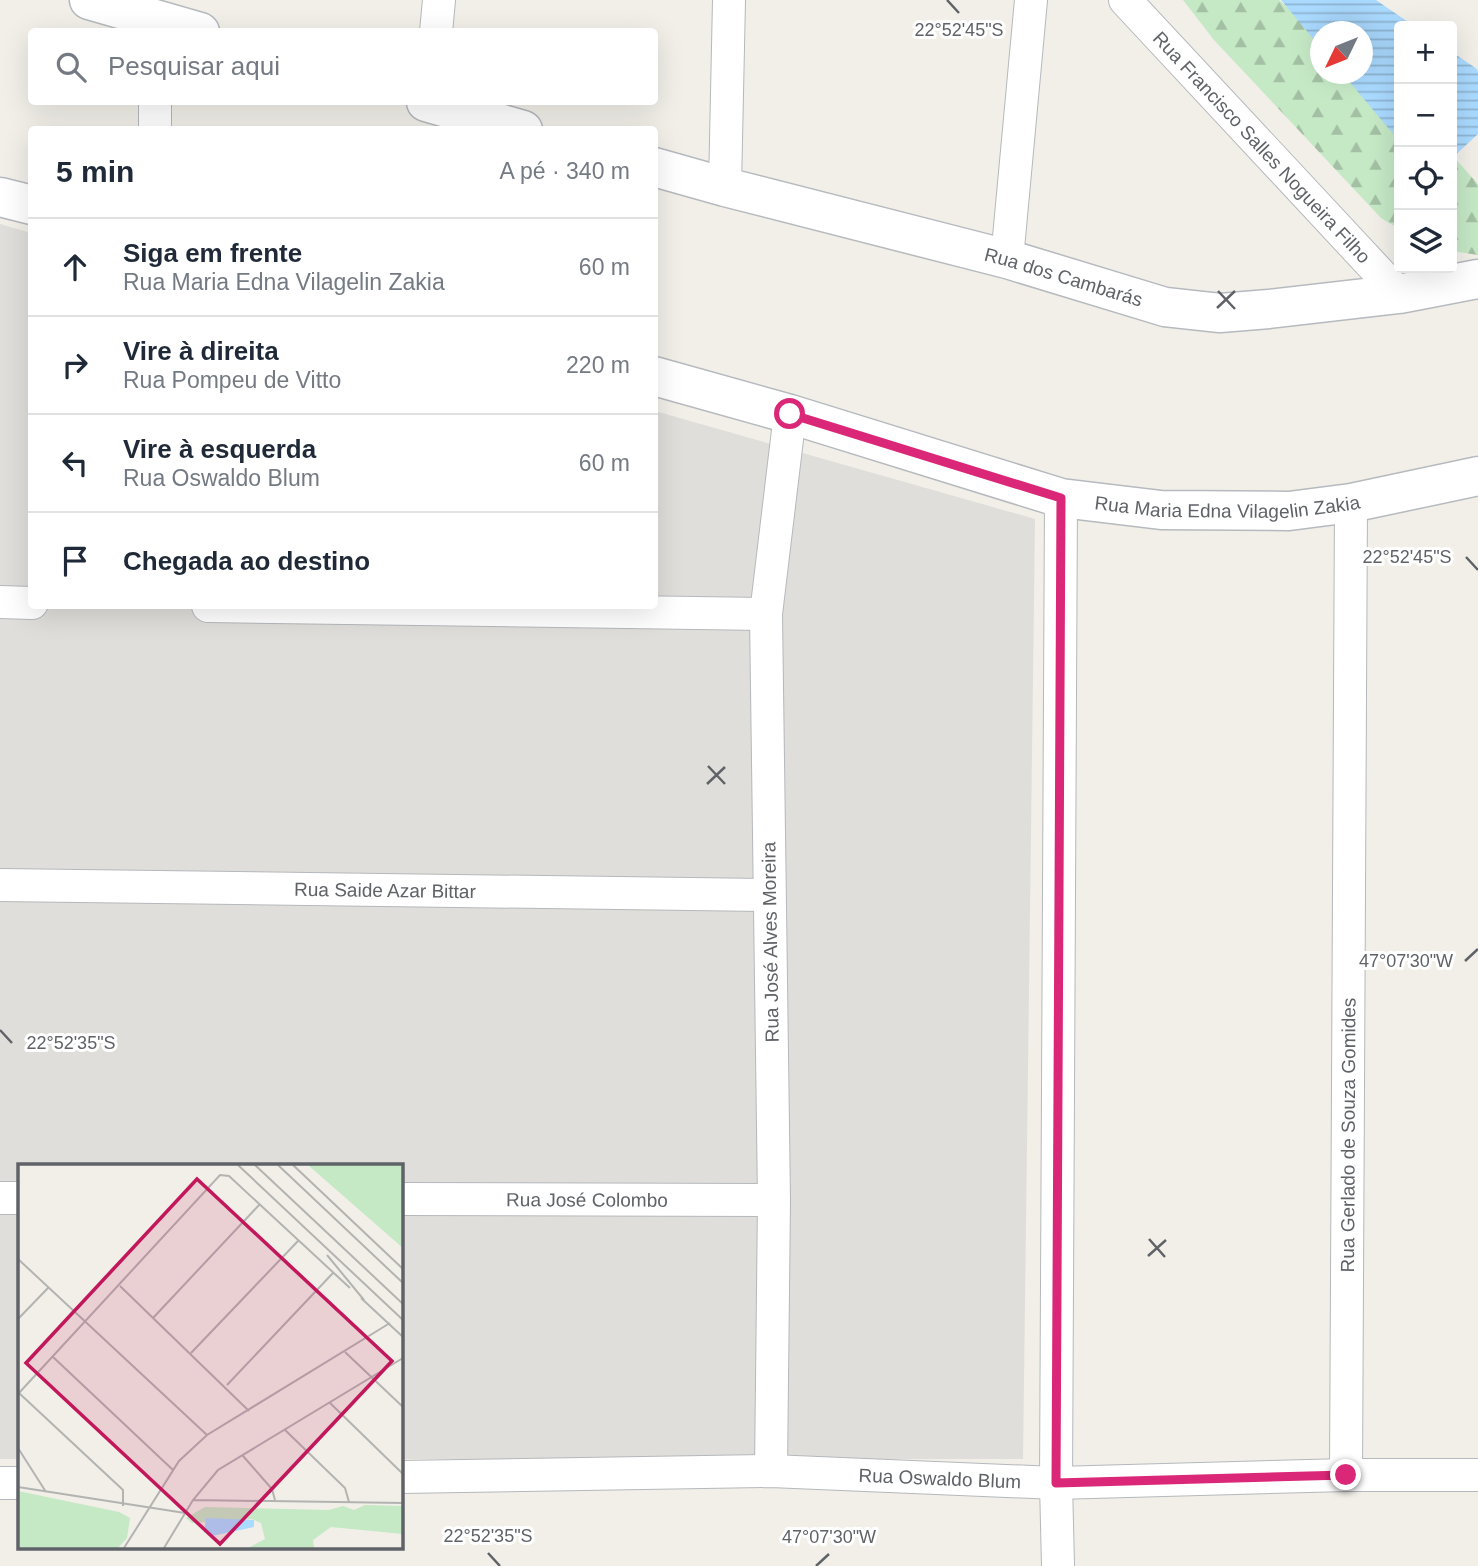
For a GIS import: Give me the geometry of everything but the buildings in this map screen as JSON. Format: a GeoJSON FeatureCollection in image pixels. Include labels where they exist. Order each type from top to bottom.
{"type":"FeatureCollection","features":[{"type":"Feature","properties":{"kind":"street"},"geometry":{"type":"LineString","coordinates":[[89,0],[155,16],[189,28]]}},
{"type":"Feature","properties":{"kind":"street"},"geometry":{"type":"LineString","coordinates":[[436,28],[439,0]]}},
{"type":"Feature","properties":{"kind":"street"},"geometry":{"type":"LineString","coordinates":[[725,187],[729,0]]}},
{"type":"Feature","properties":{"kind":"street"},"geometry":{"type":"LineString","coordinates":[[1007,259],[1031,0]]}},
{"type":"Feature","properties":{"kind":"street","name":"Rua Francisco Salles Nogueira Filho"},"geometry":{"type":"LineString","coordinates":[[1125,0],[1399,294]]}},
{"type":"Feature","properties":{"kind":"street"},"geometry":{"type":"LineString","coordinates":[[155,105],[156,126]]}},
{"type":"Feature","properties":{"kind":"street"},"geometry":{"type":"LineString","coordinates":[[438,105],[509,126]]}},
{"type":"Feature","properties":{"kind":"street","name":"Rua dos Cambarás"},"geometry":{"type":"LineString","coordinates":[[658,168],[1007,259],[1165,307],[1220,313],[1399,294],[1478,279]]}},
{"type":"Feature","properties":{"kind":"street"},"geometry":{"type":"LineString","coordinates":[[0,197],[28,204]]}},
{"type":"Feature","properties":{"kind":"street","name":"Rua Maria Edna Vilagelin Zakia"},"geometry":{"type":"LineString","coordinates":[[658,377],[790,414],[1061,498],[1161,510],[1289,511],[1351,503],[1478,476]]}},
{"type":"Feature","properties":{"kind":"street","name":"Rua José Alves Moreira"},"geometry":{"type":"LineString","coordinates":[[771,1471],[774,1200],[766,614],[790,414]]}},
{"type":"Feature","properties":{"kind":"street"},"geometry":{"type":"LineString","coordinates":[[1058,1566],[1056,1483],[1061,498]]}},
{"type":"Feature","properties":{"kind":"street","name":"Rua Gerlado de Souza Gomides"},"geometry":{"type":"LineString","coordinates":[[1346,1475],[1351,503]]}},
{"type":"Feature","properties":{"kind":"street"},"geometry":{"type":"LineString","coordinates":[[0,602],[28,603]]}},
{"type":"Feature","properties":{"kind":"street"},"geometry":{"type":"LineString","coordinates":[[417,609],[766,614]]}},
{"type":"Feature","properties":{"kind":"street","name":"Rua Saide Azar Bittar"},"geometry":{"type":"LineString","coordinates":[[0,886],[769,895]]}},
{"type":"Feature","properties":{"kind":"street"},"geometry":{"type":"LineString","coordinates":[[0,1198],[18,1198]]}},
{"type":"Feature","properties":{"kind":"street","name":"Rua José Colombo"},"geometry":{"type":"LineString","coordinates":[[402,1199],[774,1200]]}},
{"type":"Feature","properties":{"kind":"street","name":"Rua Oswaldo Blum"},"geometry":{"type":"LineString","coordinates":[[402,1477],[771,1471],[1056,1483],[1346,1475],[1478,1475]]}},
{"type":"Feature","properties":{"kind":"street"},"geometry":{"type":"LineString","coordinates":[[0,1483],[18,1483]]}},
{"type":"Feature","properties":{"kind":"shaded area"},"geometry":{"type":"Polygon","coordinates":[[[0,224],[28,232],[28,609],[658,609],[658,412],[1035,519],[1023,1459],[402,1459],[402,1164],[18,1164],[18,1459],[0,1459],[0,224]]]}},
{"type":"Feature","properties":{"kind":"green space"},"geometry":{"type":"Polygon","coordinates":[[[1183,0],[1279,0],[1310,25],[1310,84],[1373,84],[1373,81],[1394,94],[1394,226],[1381,218],[1214,40],[1183,0]]]}},
{"type":"Feature","properties":{"kind":"green space"},"geometry":{"type":"Polygon","coordinates":[[[1457,161],[1478,184],[1478,255],[1457,252],[1457,161]]]}},
{"type":"Feature","properties":{"kind":"water"},"geometry":{"type":"Polygon","coordinates":[[[1281,0],[1376,0],[1407,21],[1394,21],[1394,135],[1351,84],[1373,84],[1373,21],[1310,21],[1310,35],[1281,0]]]}},
{"type":"Feature","properties":{"kind":"water"},"geometry":{"type":"Polygon","coordinates":[[[1457,55],[1478,72],[1478,134],[1457,153],[1457,55]]]}},
{"type":"Feature","properties":{"kind":"route"},"geometry":{"type":"LineString","coordinates":[[790,414],[1061,498],[1056,1483],[1346,1475]]}}]}
